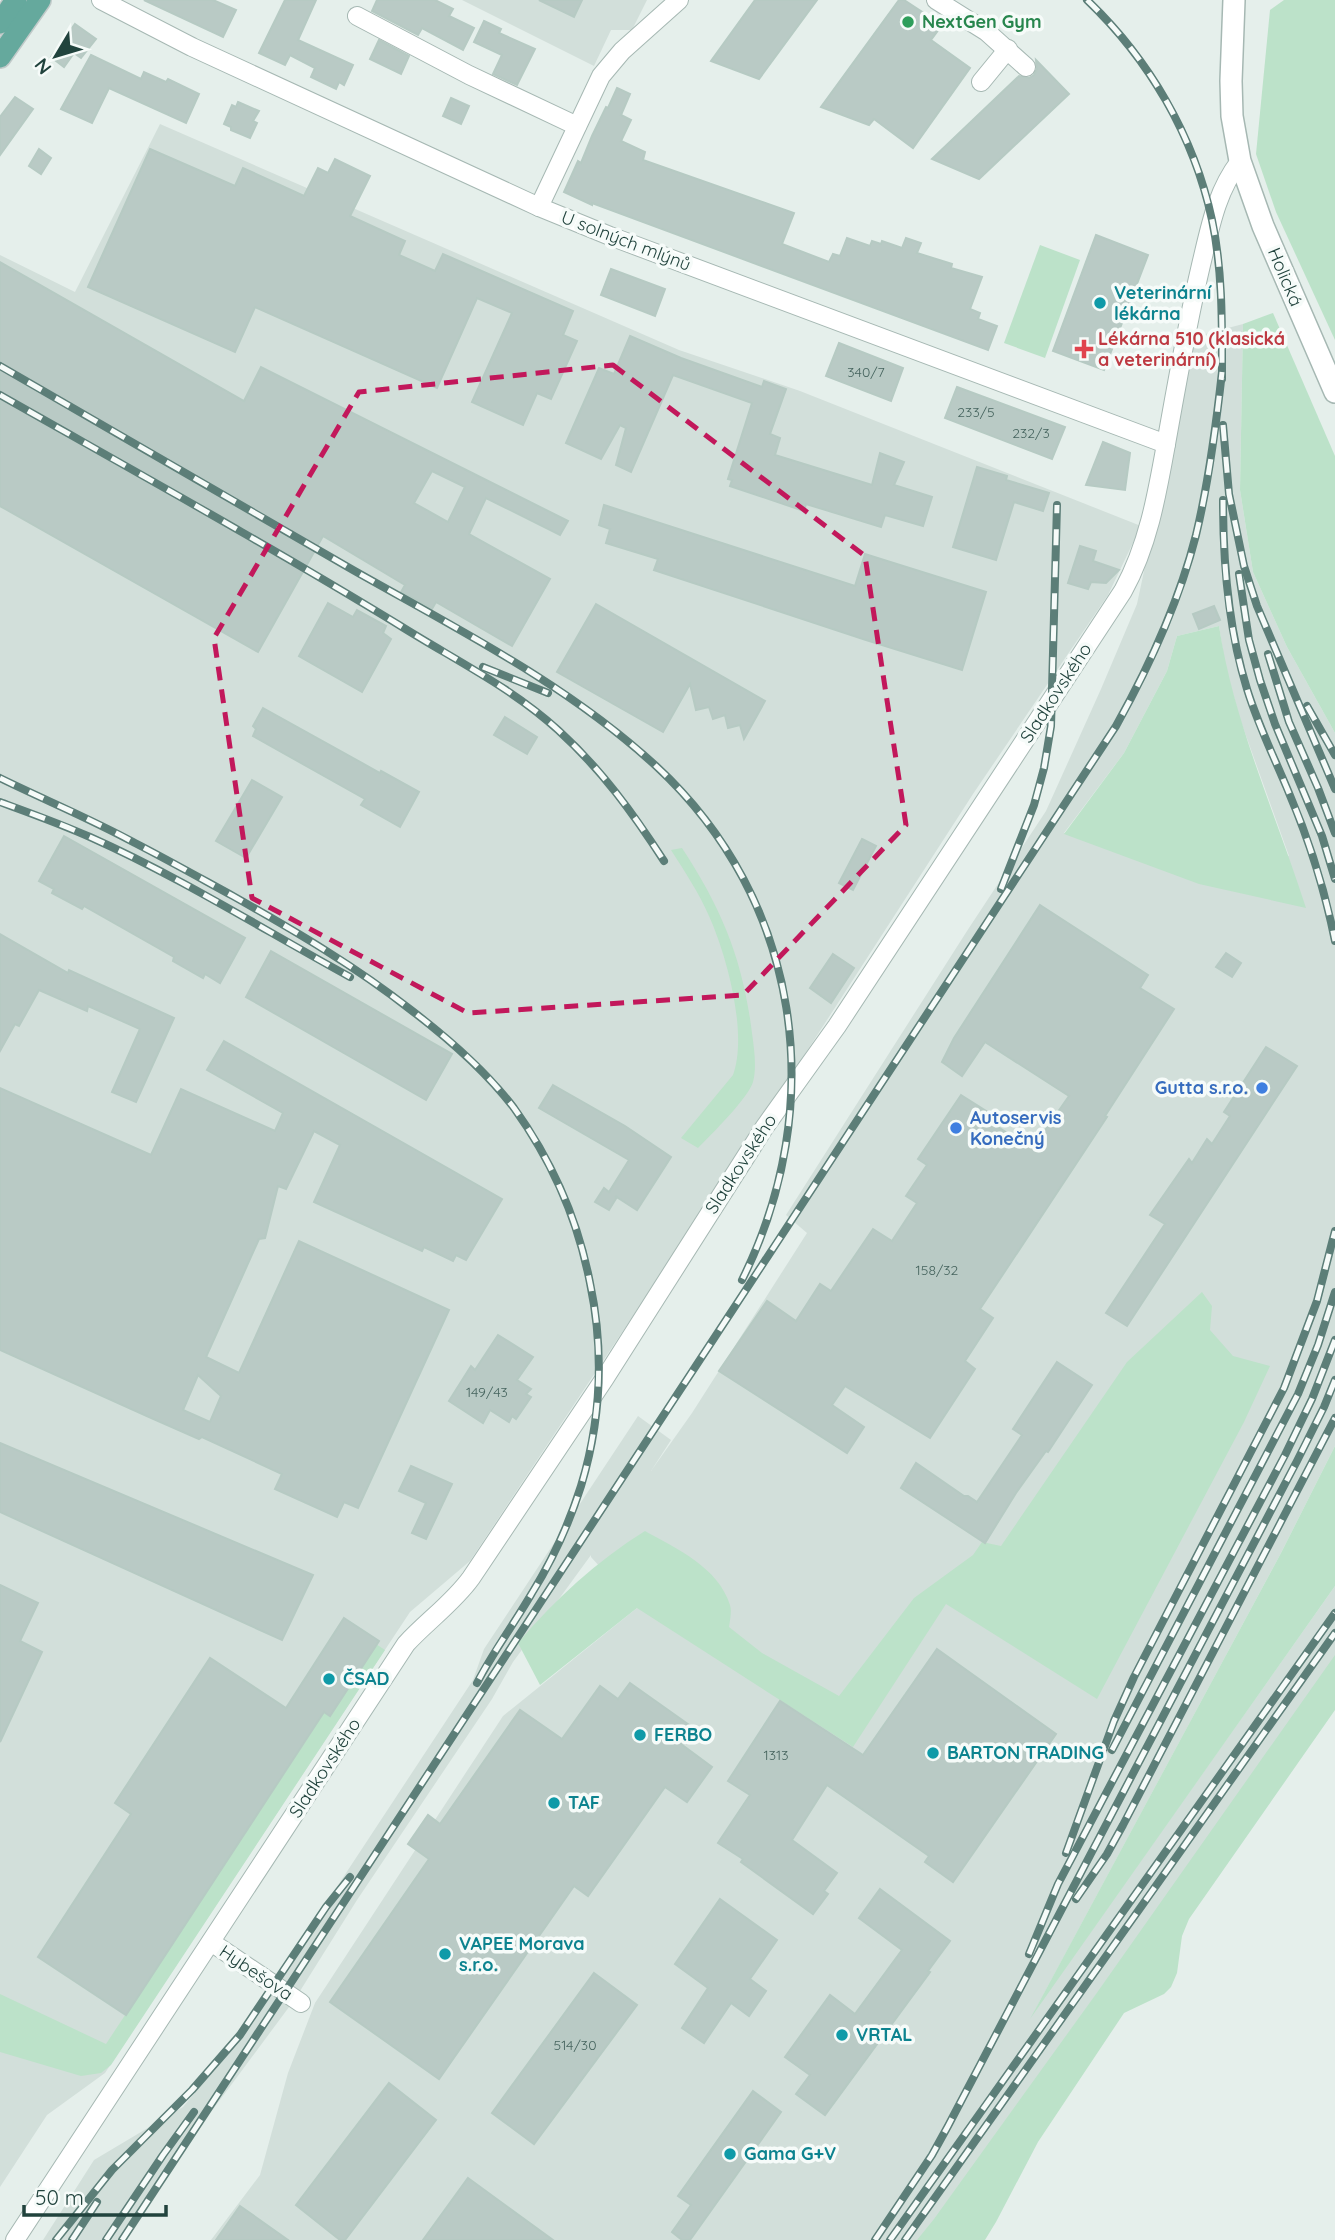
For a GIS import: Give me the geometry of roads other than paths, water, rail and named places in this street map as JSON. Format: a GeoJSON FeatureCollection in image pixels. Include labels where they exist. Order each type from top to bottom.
{"type":"FeatureCollection","features":[{"type":"Feature","properties":{"kind":"main road"},"geometry":{"type":"LineString","coordinates":[[0,23],[16,0]]}},
{"type":"Feature","properties":{"kind":"main road"},"geometry":{"type":"LineString","coordinates":[[0,57],[40,0]]}},
{"type":"Feature","properties":{"kind":"street","name":"U solných mlýnů"},"geometry":{"type":"LineString","coordinates":[[101,0],[192,47],[539,207],[622,241],[1166,444]]}},
{"type":"Feature","properties":{"kind":"street"},"geometry":{"type":"LineString","coordinates":[[539,207],[595,87],[622,51],[679,0]]}},
{"type":"Feature","properties":{"kind":"street"},"geometry":{"type":"LineString","coordinates":[[936,0],[980,27],[1026,67]]}},
{"type":"Feature","properties":{"kind":"street"},"geometry":{"type":"LineString","coordinates":[[1234,0],[1232,116],[1240,161]]}},
{"type":"Feature","properties":{"kind":"street"},"geometry":{"type":"LineString","coordinates":[[357,16],[469,75],[577,126]]}},
{"type":"Feature","properties":{"kind":"street"},"geometry":{"type":"LineString","coordinates":[[981,82],[1008,49]]}},
{"type":"Feature","properties":{"kind":"street","name":"Holická"},"geometry":{"type":"LineString","coordinates":[[1240,161],[1263,226],[1335,392]]}},
{"type":"Feature","properties":{"kind":"street","name":"Sladkovského"},"geometry":{"type":"LineString","coordinates":[[16,2240],[406,1644],[436,1612],[458,1596],[471,1578],[605,1378],[764,1128],[837,1026],[1123,591],[1138,565],[1154,510],[1191,310],[1215,206],[1225,183],[1240,161]]}},
{"type":"Feature","properties":{"kind":"street","name":"Hybešova"},"geometry":{"type":"LineString","coordinates":[[211,1942],[301,2003]]}},
{"type":"Feature","properties":{"kind":"railway"},"geometry":{"type":"LineString","coordinates":[[1087,0],[1130,47],[1149,73],[1194,158],[1212,220],[1218,259],[1222,379]]}},
{"type":"Feature","properties":{"kind":"railway"},"geometry":{"type":"LineString","coordinates":[[0,366],[510,659],[622,736],[656,766],[705,820],[743,879],[770,942],[786,1008],[792,1076],[786,1145],[769,1213],[742,1280]]}},
{"type":"Feature","properties":{"kind":"railway"},"geometry":{"type":"LineString","coordinates":[[122,2240],[1116,726],[1162,633],[1189,560],[1201,515],[1222,372]]}},
{"type":"Feature","properties":{"kind":"railway"},"geometry":{"type":"LineString","coordinates":[[0,395],[300,566],[521,700],[558,730],[588,760],[628,809],[664,861]]}},
{"type":"Feature","properties":{"kind":"railway"},"geometry":{"type":"LineString","coordinates":[[1223,425],[1229,494],[1244,566],[1257,606],[1335,789]]}},
{"type":"Feature","properties":{"kind":"railway"},"geometry":{"type":"LineString","coordinates":[[1223,500],[1228,596],[1235,643],[1256,716],[1310,847],[1335,941]]}},
{"type":"Feature","properties":{"kind":"railway"},"geometry":{"type":"LineString","coordinates":[[1001,889],[1034,805],[1051,726],[1057,505]]}},
{"type":"Feature","properties":{"kind":"railway"},"geometry":{"type":"LineString","coordinates":[[1239,574],[1249,640],[1260,680],[1275,724],[1322,836],[1335,879]]}},
{"type":"Feature","properties":{"kind":"railway"},"geometry":{"type":"LineString","coordinates":[[1268,654],[1289,722],[1335,833]]}},
{"type":"Feature","properties":{"kind":"railway"},"geometry":{"type":"LineString","coordinates":[[483,667],[548,693]]}},
{"type":"Feature","properties":{"kind":"railway"},"geometry":{"type":"LineString","coordinates":[[1307,706],[1335,755]]}},
{"type":"Feature","properties":{"kind":"railway"},"geometry":{"type":"LineString","coordinates":[[0,778],[102,826],[233,896],[302,936],[390,994],[439,1032],[491,1081],[528,1128],[552,1170],[571,1214],[585,1260],[594,1308],[599,1359],[593,1436],[581,1486],[560,1541],[540,1580],[477,1683]]}},
{"type":"Feature","properties":{"kind":"railway"},"geometry":{"type":"LineString","coordinates":[[0,802],[123,853],[189,886],[350,977]]}},
{"type":"Feature","properties":{"kind":"railway"},"geometry":{"type":"LineString","coordinates":[[1066,1853],[1114,1721],[1134,1677],[1284,1388],[1317,1301],[1335,1231]]}},
{"type":"Feature","properties":{"kind":"railway"},"geometry":{"type":"LineString","coordinates":[[1112,1750],[1298,1394],[1335,1292]]}},
{"type":"Feature","properties":{"kind":"railway"},"geometry":{"type":"LineString","coordinates":[[1029,1954],[1058,1884],[1285,1455],[1312,1399],[1335,1340]]}},
{"type":"Feature","properties":{"kind":"railway"},"geometry":{"type":"LineString","coordinates":[[875,2240],[932,2155],[948,2126],[1297,1461],[1335,1380]]}},
{"type":"Feature","properties":{"kind":"railway"},"geometry":{"type":"LineString","coordinates":[[1076,1899],[1123,1825],[1335,1418]]}},
{"type":"Feature","properties":{"kind":"railway"},"geometry":{"type":"LineString","coordinates":[[890,2240],[1335,1613]]}},
{"type":"Feature","properties":{"kind":"railway"},"geometry":{"type":"LineString","coordinates":[[905,2240],[1335,1633]]}},
{"type":"Feature","properties":{"kind":"railway"},"geometry":{"type":"LineString","coordinates":[[56,2240],[112,2170],[192,2090],[240,2035],[326,1907],[350,1877]]}},
{"type":"Feature","properties":{"kind":"railway"},"geometry":{"type":"LineString","coordinates":[[106,2240],[194,2112]]}},
{"type":"Feature","properties":{"kind":"railway"},"geometry":{"type":"LineString","coordinates":[[72,2240],[97,2202]]}},
{"type":"Feature","properties":{"kind":"place","name":"NextGen Gym"},"geometry":{"type":"Point","coordinates":[908,22]}},
{"type":"Feature","properties":{"kind":"place","name":"Veterinární lékárna"},"geometry":{"type":"Point","coordinates":[1100,303]}},
{"type":"Feature","properties":{"kind":"place","name":"Lékárna 510 (klasická a veterinární)"},"geometry":{"type":"Point","coordinates":[1084,349]}},
{"type":"Feature","properties":{"kind":"place","name":"Gutta s.r.o."},"geometry":{"type":"Point","coordinates":[1262,1088]}},
{"type":"Feature","properties":{"kind":"place","name":"Autoservis Konečný"},"geometry":{"type":"Point","coordinates":[956,1128]}},
{"type":"Feature","properties":{"kind":"place","name":"ČSAD"},"geometry":{"type":"Point","coordinates":[329,1679]}},
{"type":"Feature","properties":{"kind":"place","name":"FERBO"},"geometry":{"type":"Point","coordinates":[640,1735]}},
{"type":"Feature","properties":{"kind":"place","name":"BARTON TRADING"},"geometry":{"type":"Point","coordinates":[933,1753]}},
{"type":"Feature","properties":{"kind":"place","name":"TAF"},"geometry":{"type":"Point","coordinates":[554,1803]}},
{"type":"Feature","properties":{"kind":"place","name":"VAPEE Morava s.r.o."},"geometry":{"type":"Point","coordinates":[445,1954]}},
{"type":"Feature","properties":{"kind":"place","name":"VRTAL"},"geometry":{"type":"Point","coordinates":[842,2035]}},
{"type":"Feature","properties":{"kind":"place","name":"Gama G+V"},"geometry":{"type":"Point","coordinates":[730,2154]}}]}
